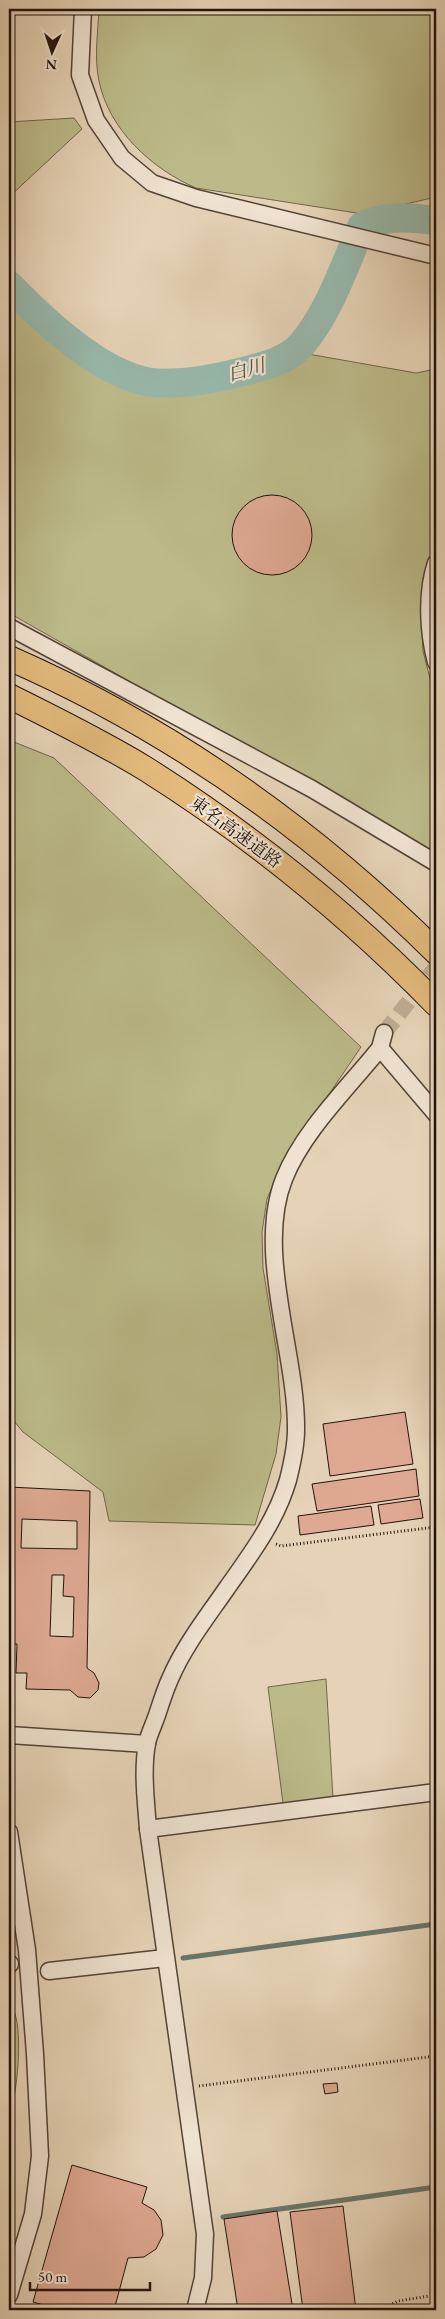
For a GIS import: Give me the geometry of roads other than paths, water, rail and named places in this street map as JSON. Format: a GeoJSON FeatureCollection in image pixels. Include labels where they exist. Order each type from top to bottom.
{"type":"FeatureCollection","features":[{"type":"Feature","properties":{"kind":"highway","name":"東名高速道路"},"geometry":{"type":"LineString","coordinates":[[9,658],[119,712],[162,736],[235,784],[293,826],[359,881],[436,952]]}},
{"type":"Feature","properties":{"kind":"highway","name":"東名高速道路"},"geometry":{"type":"LineString","coordinates":[[9,696],[78,731],[144,768],[213,814],[268,854],[335,908],[402,969],[436,1004]]}},
{"type":"Feature","properties":{"kind":"street"},"geometry":{"type":"LineString","coordinates":[[82,9],[80,75],[96,120],[122,158],[152,183],[196,198],[379,240],[436,256]]}},
{"type":"Feature","properties":{"kind":"street"},"geometry":{"type":"LineString","coordinates":[[436,563],[429,620],[431,642],[436,662]]}},
{"type":"Feature","properties":{"kind":"street"},"geometry":{"type":"LineString","coordinates":[[9,627],[74,664],[312,789],[436,863]]}},
{"type":"Feature","properties":{"kind":"street"},"geometry":{"type":"LineString","coordinates":[[198,2308],[204,2278],[205,2234],[186,2088],[165,1958],[148,1829],[145,1777],[147,1744],[170,1678],[199,1628],[262,1538],[278,1508],[294,1456],[295,1407],[275,1262],[276,1219],[283,1181],[312,1130],[382,1041],[436,1114]]}},
{"type":"Feature","properties":{"kind":"street"},"geometry":{"type":"LineString","coordinates":[[9,1735],[147,1744]]}},
{"type":"Feature","properties":{"kind":"street"},"geometry":{"type":"LineString","coordinates":[[148,1829],[436,1792]]}},
{"type":"Feature","properties":{"kind":"street"},"geometry":{"type":"LineString","coordinates":[[9,1832],[27,1950],[40,2156],[33,2214],[9,2295]]}},
{"type":"Feature","properties":{"kind":"street"},"geometry":{"type":"LineString","coordinates":[[49,1970],[165,1958]]}},
{"type":"Feature","properties":{"kind":"waterway","name":"白川"},"geometry":{"type":"LineString","coordinates":[[9,285],[40,315],[77,346],[97,360],[118,371],[138,379],[158,383],[200,380],[231,375],[265,365],[282,359],[296,350],[312,331],[329,303],[362,226],[380,220],[399,218],[436,221]]}},
{"type":"Feature","properties":{"kind":"waterway"},"geometry":{"type":"LineString","coordinates":[[183,1958],[436,1924]]}},
{"type":"Feature","properties":{"kind":"waterway"},"geometry":{"type":"LineString","coordinates":[[223,2217],[436,2187]]}},
{"type":"Feature","properties":{"kind":"tunnel"},"geometry":{"type":"LineString","coordinates":[[384,1033],[436,967]]}}]}
